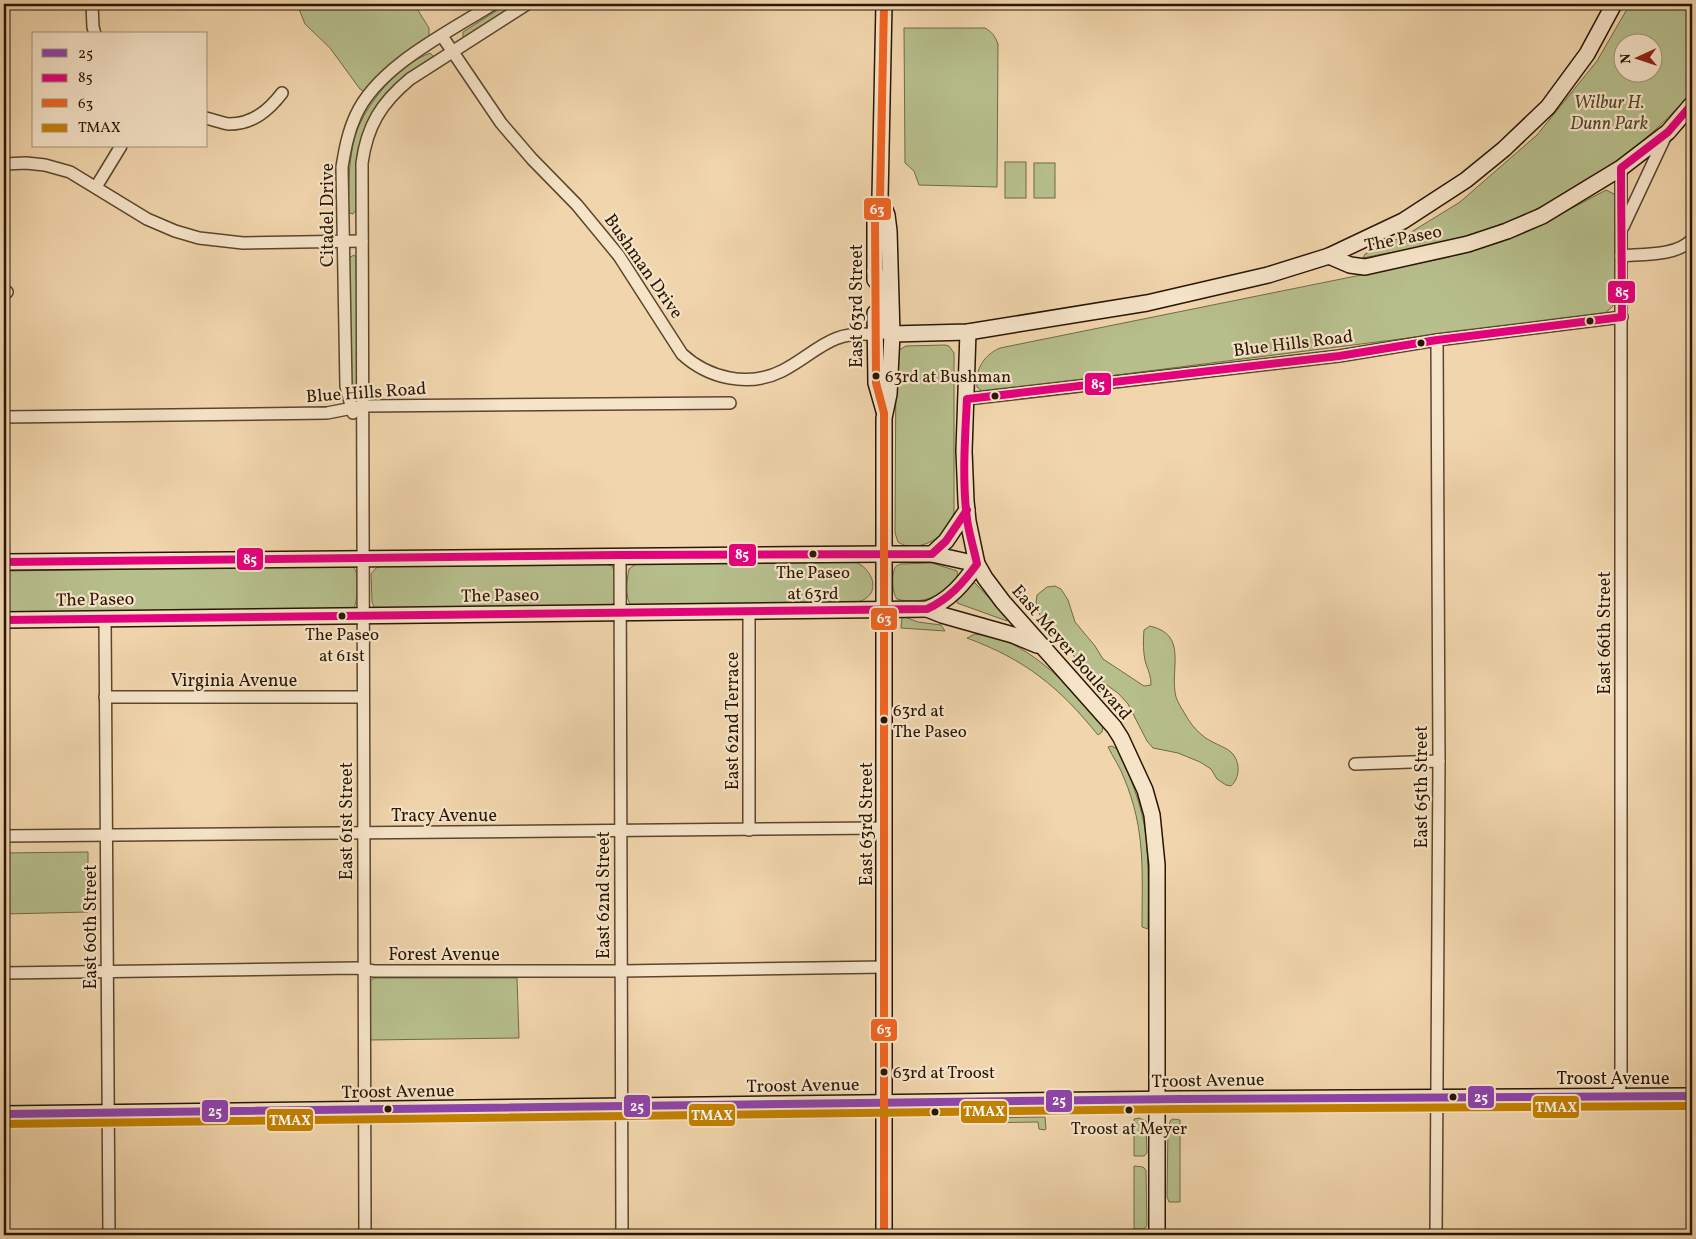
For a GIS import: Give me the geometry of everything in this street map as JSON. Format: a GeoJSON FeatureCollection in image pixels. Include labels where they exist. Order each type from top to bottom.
{"type":"FeatureCollection","features":[{"type":"Feature","properties":{"kind":"main road","name":"East 63rd Street"},"geometry":{"type":"LineString","coordinates":[[884,4],[880,198],[874,218],[876,383],[884,412],[884,1235]]}},
{"type":"Feature","properties":{"kind":"main road"},"geometry":{"type":"LineString","coordinates":[[875,271],[886,332],[892,334],[968,332],[1147,303],[1268,275],[1329,256],[1403,222],[1466,180],[1504,149],[1548,107],[1588,54],[1614,4]]}},
{"type":"Feature","properties":{"kind":"main road","name":"The Paseo"},"geometry":{"type":"LineString","coordinates":[[1329,256],[1350,265],[1365,267],[1468,244],[1507,231],[1542,216],[1621,168],[1668,132],[1692,104]]}},
{"type":"Feature","properties":{"kind":"main road","name":"East 63rd Street"},"geometry":{"type":"LineString","coordinates":[[880,198],[887,214],[889,232],[892,334],[889,394],[884,412]]}},
{"type":"Feature","properties":{"kind":"main road","name":"East Meyer Boulevard"},"geometry":{"type":"LineString","coordinates":[[968,332],[964,451],[967,510],[977,564],[1003,602],[1117,732],[1134,762],[1152,815],[1157,865],[1157,1235]]}},
{"type":"Feature","properties":{"kind":"main road"},"geometry":{"type":"LineString","coordinates":[[875,336],[881,341],[884,349],[883,367],[889,394]]}},
{"type":"Feature","properties":{"kind":"main road"},"geometry":{"type":"LineString","coordinates":[[932,554],[946,541],[967,510]]}},
{"type":"Feature","properties":{"kind":"main road"},"geometry":{"type":"LineString","coordinates":[[4,562],[620,555],[932,554],[977,564]]}},
{"type":"Feature","properties":{"kind":"main road","name":"The Paseo"},"geometry":{"type":"LineString","coordinates":[[4,620],[927,609],[941,604],[966,580],[977,564]]}},
{"type":"Feature","properties":{"kind":"main road"},"geometry":{"type":"LineString","coordinates":[[927,609],[942,615],[1013,634],[1042,647]]}},
{"type":"Feature","properties":{"kind":"main road","name":"Troost Avenue"},"geometry":{"type":"LineString","coordinates":[[4,1114],[1158,1100],[1692,1096]]}},
{"type":"Feature","properties":{"kind":"street"},"geometry":{"type":"LineString","coordinates":[[92,4],[94,32]]}},
{"type":"Feature","properties":{"kind":"street","name":"Citadel Drive"},"geometry":{"type":"LineString","coordinates":[[362,432],[351,408],[346,386],[342,167],[345,145],[356,114],[374,87],[387,73],[493,4]]}},
{"type":"Feature","properties":{"kind":"street","name":"Citadel Drive"},"geometry":{"type":"LineString","coordinates":[[363,406],[362,163],[364,144],[376,116],[392,94],[410,79],[527,4]]}},
{"type":"Feature","properties":{"kind":"street","name":"Bushman Drive"},"geometry":{"type":"LineString","coordinates":[[442,36],[501,123],[532,159],[577,205],[612,247],[682,354],[703,370],[724,377],[742,380],[756,379],[781,371],[828,341],[850,335],[864,334],[875,336]]}},
{"type":"Feature","properties":{"kind":"street"},"geometry":{"type":"LineString","coordinates":[[208,119],[229,124],[245,122],[260,116],[273,106],[282,93]]}},
{"type":"Feature","properties":{"kind":"street"},"geometry":{"type":"LineString","coordinates":[[1621,231],[1668,132]]}},
{"type":"Feature","properties":{"kind":"street"},"geometry":{"type":"LineString","coordinates":[[96,188],[120,148]]}},
{"type":"Feature","properties":{"kind":"street"},"geometry":{"type":"LineString","coordinates":[[4,164],[26,163],[45,165],[70,172],[147,219],[175,231],[199,238],[243,242],[362,241]]}},
{"type":"Feature","properties":{"kind":"street","name":"East 66th Street"},"geometry":{"type":"LineString","coordinates":[[1617,1097],[1621,1082],[1621,168]]}},
{"type":"Feature","properties":{"kind":"street"},"geometry":{"type":"LineString","coordinates":[[1621,256],[1674,251],[1689,243],[1692,239]]}},
{"type":"Feature","properties":{"kind":"street","name":"Blue Hills Road"},"geometry":{"type":"LineString","coordinates":[[967,399],[1339,356],[1438,340],[1622,316]]}},
{"type":"Feature","properties":{"kind":"street","name":"East 65th Street"},"geometry":{"type":"LineString","coordinates":[[1436,1235],[1439,761],[1438,340]]}},
{"type":"Feature","properties":{"kind":"street","name":"Blue Hills Road"},"geometry":{"type":"LineString","coordinates":[[4,417],[327,413],[363,406],[730,403]]}},
{"type":"Feature","properties":{"kind":"street","name":"East 61st Street"},"geometry":{"type":"LineString","coordinates":[[363,406],[365,1235]]}},
{"type":"Feature","properties":{"kind":"street","name":"East 62nd Street"},"geometry":{"type":"LineString","coordinates":[[620,555],[622,1235]]}},
{"type":"Feature","properties":{"kind":"street","name":"East 62nd Terrace"},"geometry":{"type":"LineString","coordinates":[[749,612],[749,830]]}},
{"type":"Feature","properties":{"kind":"street","name":"East 60th Street"},"geometry":{"type":"LineString","coordinates":[[105,618],[109,1235]]}},
{"type":"Feature","properties":{"kind":"street","name":"Virginia Avenue"},"geometry":{"type":"LineString","coordinates":[[105,697],[363,697]]}},
{"type":"Feature","properties":{"kind":"street"},"geometry":{"type":"LineString","coordinates":[[1355,764],[1439,761]]}},
{"type":"Feature","properties":{"kind":"street","name":"Tracy Avenue"},"geometry":{"type":"LineString","coordinates":[[4,836],[621,832],[884,828]]}},
{"type":"Feature","properties":{"kind":"street","name":"Forest Avenue"},"geometry":{"type":"LineString","coordinates":[[4,973],[356,968],[374,971],[621,971],[885,967]]}},
{"type":"Feature","properties":{"kind":"green space"},"geometry":{"type":"Polygon","coordinates":[[[297,4],[414,4],[429,28],[429,37],[365,92],[360,89],[330,48],[305,24],[297,4]]]}},
{"type":"Feature","properties":{"kind":"green space"},"geometry":{"type":"Polygon","coordinates":[[[507,4],[519,4],[463,37],[463,32],[507,4]]]}},
{"type":"Feature","properties":{"kind":"green space","name":"Wilbur H. Dunn Park"},"geometry":{"type":"Polygon","coordinates":[[[1630,4],[1692,4],[1692,92],[1668,118],[1641,142],[1582,184],[1517,218],[1449,241],[1363,258],[1365,254],[1408,234],[1460,202],[1537,135],[1597,61],[1630,4]]]}},
{"type":"Feature","properties":{"kind":"green space"},"geometry":{"type":"Polygon","coordinates":[[[904,28],[985,28],[994,36],[998,44],[997,187],[919,185],[914,171],[905,163],[904,28]]]}},
{"type":"Feature","properties":{"kind":"green space"},"geometry":{"type":"Polygon","coordinates":[[[430,53],[433,56],[432,59],[414,70],[358,154],[356,210],[353,214],[350,213],[348,200],[349,173],[356,133],[361,121],[376,97],[396,75],[407,66],[430,53]]]}},
{"type":"Feature","properties":{"kind":"green space"},"geometry":{"type":"Polygon","coordinates":[[[1005,162],[1026,162],[1026,198],[1005,198],[1005,162]]]}},
{"type":"Feature","properties":{"kind":"green space"},"geometry":{"type":"Polygon","coordinates":[[[1034,163],[1055,163],[1055,198],[1034,198],[1034,163]]]}},
{"type":"Feature","properties":{"kind":"green space"},"geometry":{"type":"Polygon","coordinates":[[[1606,190],[1614,194],[1615,198],[1615,300],[1613,306],[1605,313],[983,392],[977,387],[979,369],[982,363],[989,355],[1000,348],[1445,258],[1501,242],[1542,224],[1606,190]]]}},
{"type":"Feature","properties":{"kind":"green space"},"geometry":{"type":"Polygon","coordinates":[[[354,255],[356,258],[358,389],[355,393],[351,392],[349,258],[354,255]]]}},
{"type":"Feature","properties":{"kind":"green space"},"geometry":{"type":"Polygon","coordinates":[[[906,346],[949,346],[954,353],[954,513],[945,530],[935,539],[924,544],[907,546],[898,542],[895,533],[896,356],[897,351],[906,346]]]}},
{"type":"Feature","properties":{"kind":"green space"},"geometry":{"type":"Polygon","coordinates":[[[851,561],[864,567],[872,579],[873,585],[868,597],[854,603],[632,606],[629,603],[627,594],[629,569],[637,563],[851,561]]]}},
{"type":"Feature","properties":{"kind":"green space"},"geometry":{"type":"Polygon","coordinates":[[[604,563],[612,566],[615,573],[615,599],[614,603],[608,607],[375,609],[372,602],[371,574],[376,568],[382,566],[604,563]]]}},
{"type":"Feature","properties":{"kind":"green space"},"geometry":{"type":"Polygon","coordinates":[[[932,563],[957,571],[957,577],[949,588],[928,599],[904,601],[897,599],[893,585],[894,569],[900,564],[932,563]]]}},
{"type":"Feature","properties":{"kind":"green space"},"geometry":{"type":"Polygon","coordinates":[[[349,566],[354,568],[357,574],[357,597],[353,609],[4,614],[4,571],[349,566]]]}},
{"type":"Feature","properties":{"kind":"green space"},"geometry":{"type":"Polygon","coordinates":[[[972,582],[1007,617],[1007,621],[957,603],[957,598],[972,582]]]}},
{"type":"Feature","properties":{"kind":"green space"},"geometry":{"type":"Polygon","coordinates":[[[1055,586],[1061,589],[1068,600],[1075,622],[1103,659],[1144,686],[1151,685],[1144,656],[1144,630],[1150,626],[1162,630],[1170,637],[1174,645],[1175,654],[1174,686],[1176,697],[1188,720],[1197,731],[1205,738],[1229,750],[1234,756],[1238,765],[1238,774],[1231,786],[1217,779],[1211,769],[1200,762],[1178,753],[1153,748],[1147,741],[1128,704],[1118,693],[1078,661],[1040,615],[1036,603],[1037,595],[1047,587],[1055,586]]]}},
{"type":"Feature","properties":{"kind":"green space"},"geometry":{"type":"Polygon","coordinates":[[[905,617],[918,622],[941,625],[945,631],[901,628],[902,618],[905,617]]]}},
{"type":"Feature","properties":{"kind":"green space"},"geometry":{"type":"Polygon","coordinates":[[[975,634],[994,636],[1011,643],[1041,662],[1067,685],[1103,725],[1102,732],[1098,735],[1055,689],[1040,677],[1007,656],[967,638],[975,634]]]}},
{"type":"Feature","properties":{"kind":"green space"},"geometry":{"type":"Polygon","coordinates":[[[1112,746],[1117,749],[1131,781],[1144,825],[1148,859],[1148,929],[1142,927],[1142,870],[1136,816],[1122,774],[1108,747],[1112,746]]]}},
{"type":"Feature","properties":{"kind":"green space"},"geometry":{"type":"Polygon","coordinates":[[[88,852],[88,912],[4,914],[4,853],[88,852]]]}},
{"type":"Feature","properties":{"kind":"green space"},"geometry":{"type":"Polygon","coordinates":[[[374,978],[517,978],[519,1038],[370,1040],[370,981],[374,978]]]}},
{"type":"Feature","properties":{"kind":"green space"},"geometry":{"type":"Polygon","coordinates":[[[1045,1117],[1045,1130],[1039,1129],[1038,1122],[971,1123],[975,1118],[1045,1117]]]}},
{"type":"Feature","properties":{"kind":"green space"},"geometry":{"type":"Polygon","coordinates":[[[1139,1118],[1146,1121],[1147,1153],[1144,1156],[1134,1156],[1134,1119],[1139,1118]]]}},
{"type":"Feature","properties":{"kind":"green space"},"geometry":{"type":"Polygon","coordinates":[[[1173,1119],[1180,1120],[1180,1202],[1169,1202],[1167,1197],[1168,1127],[1173,1119]]]}},
{"type":"Feature","properties":{"kind":"green space"},"geometry":{"type":"Polygon","coordinates":[[[1134,1166],[1143,1167],[1146,1170],[1147,1226],[1143,1229],[1134,1229],[1134,1166]]]}},
{"type":"Feature","properties":{"kind":"transit line","name":"63"},"geometry":{"type":"LineString","coordinates":[[884,4],[880,198],[875,218],[876,383],[884,413],[884,1235]]}},
{"type":"Feature","properties":{"kind":"transit line","name":"85"},"geometry":{"type":"LineString","coordinates":[[4,620],[927,609],[955,590],[977,564],[965,504],[964,459],[967,399],[1339,356],[1437,340],[1622,317],[1621,168],[1668,132],[1692,104]]}},
{"type":"Feature","properties":{"kind":"transit line","name":"85"},"geometry":{"type":"LineString","coordinates":[[4,562],[620,555],[932,554],[946,541],[967,510]]}},
{"type":"Feature","properties":{"kind":"transit line","name":"25"},"geometry":{"type":"LineString","coordinates":[[4,1114],[1181,1099],[1692,1096]]}},
{"type":"Feature","properties":{"kind":"transit line","name":"TMAX"},"geometry":{"type":"LineString","coordinates":[[4,1124],[1181,1109],[1692,1106]]}},
{"type":"Feature","properties":{"kind":"place","name":"63rd at Bushman"},"geometry":{"type":"Point","coordinates":[876,376]}},
{"type":"Feature","properties":{"kind":"place","name":"The Paseo at 63rd"},"geometry":{"type":"Point","coordinates":[813,554]}},
{"type":"Feature","properties":{"kind":"place","name":"The Paseo at 61st"},"geometry":{"type":"Point","coordinates":[342,616]}},
{"type":"Feature","properties":{"kind":"place","name":"63rd at The Paseo"},"geometry":{"type":"Point","coordinates":[884,720]}},
{"type":"Feature","properties":{"kind":"place","name":"63rd at Troost"},"geometry":{"type":"Point","coordinates":[884,1072]}},
{"type":"Feature","properties":{"kind":"place","name":"Troost at Meyer"},"geometry":{"type":"Point","coordinates":[1129,1110]}}]}
